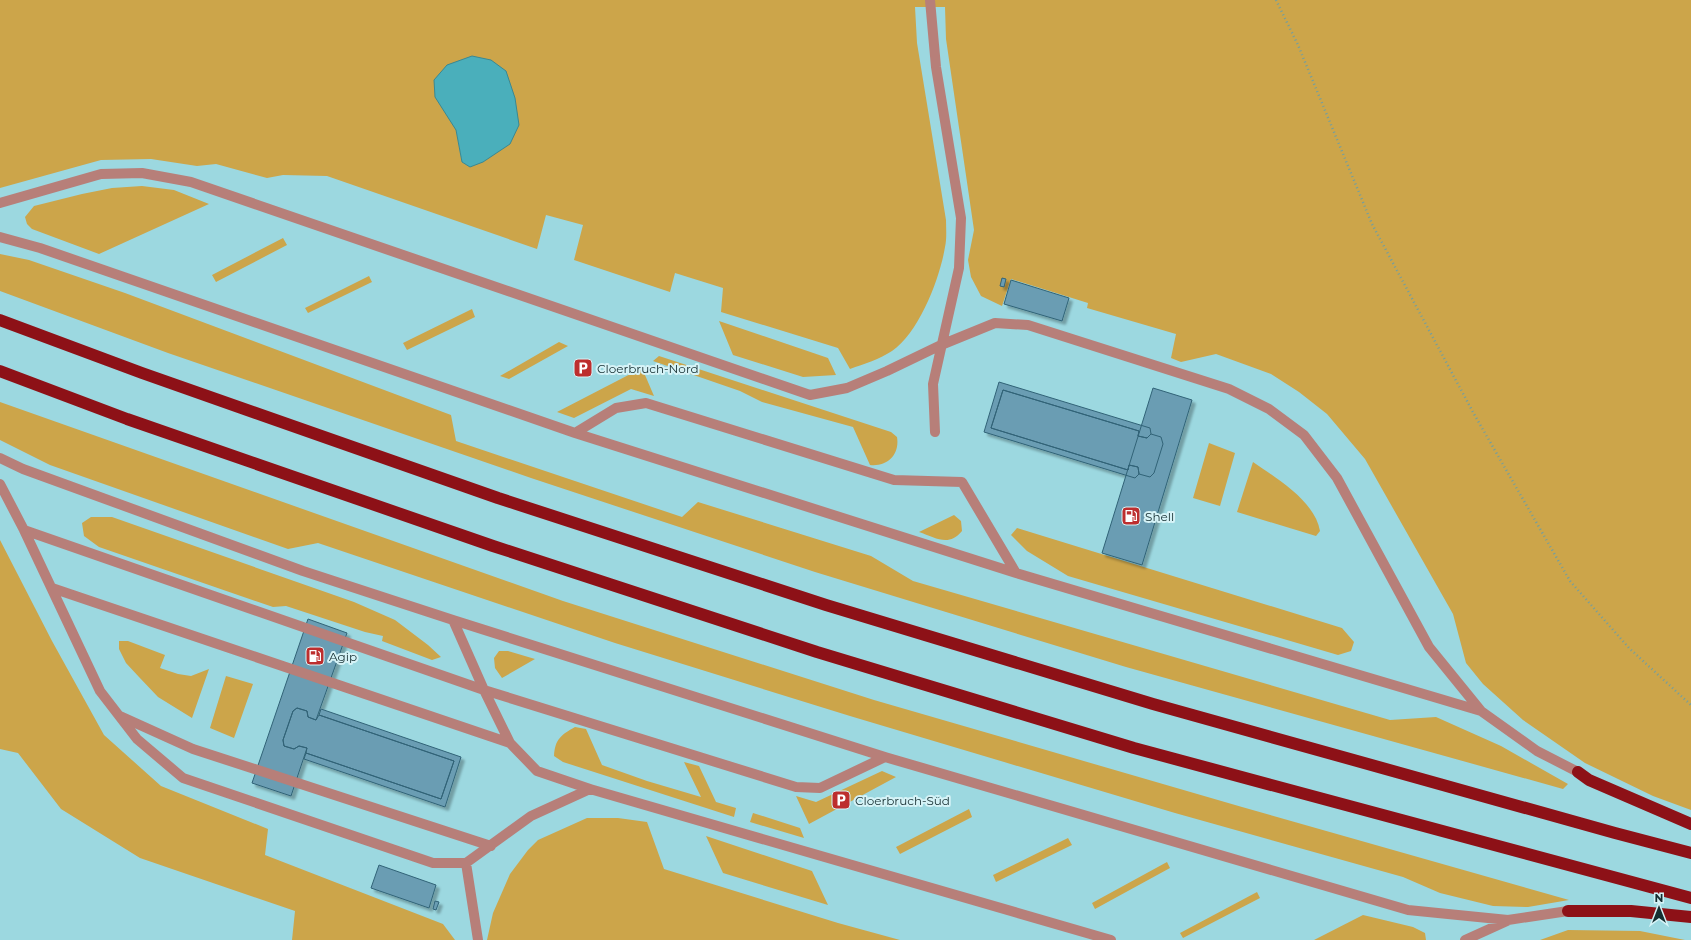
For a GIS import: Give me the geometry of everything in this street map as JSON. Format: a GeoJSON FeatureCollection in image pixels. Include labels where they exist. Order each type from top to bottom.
{"type":"FeatureCollection","features":[{"type":"Feature","properties":{"kind":"highway"},"geometry":{"type":"LineString","coordinates":[[0,320],[142,373],[498,498],[826,605],[1153,704],[1691,853]]}},
{"type":"Feature","properties":{"kind":"highway"},"geometry":{"type":"LineString","coordinates":[[0,371],[127,419],[493,546],[818,652],[1134,748],[1691,898]]}},
{"type":"Feature","properties":{"kind":"highway"},"geometry":{"type":"LineString","coordinates":[[1578,772],[1589,780],[1691,824]]}},
{"type":"Feature","properties":{"kind":"highway"},"geometry":{"type":"LineString","coordinates":[[1568,911],[1631,911],[1691,917]]}},
{"type":"Feature","properties":{"kind":"lane"},"geometry":{"type":"LineString","coordinates":[[930,5],[936,66],[961,218],[959,268],[933,384],[935,432]]}},
{"type":"Feature","properties":{"kind":"lane"},"geometry":{"type":"LineString","coordinates":[[0,203],[101,174],[142,173],[191,182],[810,395],[847,388],[941,345],[994,323],[1028,325],[1228,389],[1269,409],[1304,435],[1337,478],[1429,647],[1481,711],[1537,751],[1578,772]]}},
{"type":"Feature","properties":{"kind":"lane"},"geometry":{"type":"LineString","coordinates":[[0,237],[40,248],[575,433],[1016,573],[1481,711]]}},
{"type":"Feature","properties":{"kind":"lane"},"geometry":{"type":"LineString","coordinates":[[575,433],[616,408],[646,403],[894,480],[962,482],[1016,573]]}},
{"type":"Feature","properties":{"kind":"lane"},"geometry":{"type":"LineString","coordinates":[[0,458],[23,469],[303,571],[454,620],[885,756],[1408,910],[1508,920],[1568,911]]}},
{"type":"Feature","properties":{"kind":"lane"},"geometry":{"type":"LineString","coordinates":[[0,484],[24,530],[100,691],[137,739],[184,778],[433,863],[466,864],[530,816],[590,790]]}},
{"type":"Feature","properties":{"kind":"lane"},"geometry":{"type":"LineString","coordinates":[[24,530],[484,690],[796,787],[820,788],[885,756]]}},
{"type":"Feature","properties":{"kind":"lane"},"geometry":{"type":"LineString","coordinates":[[52,588],[510,743]]}},
{"type":"Feature","properties":{"kind":"lane"},"geometry":{"type":"LineString","coordinates":[[454,620],[484,690],[510,743],[537,771],[590,790],[1111,940]]}},
{"type":"Feature","properties":{"kind":"lane"},"geometry":{"type":"LineString","coordinates":[[119,716],[193,749],[491,846]]}},
{"type":"Feature","properties":{"kind":"lane"},"geometry":{"type":"LineString","coordinates":[[466,864],[478,940]]}},
{"type":"Feature","properties":{"kind":"lane"},"geometry":{"type":"LineString","coordinates":[[1465,940],[1508,920]]}},
{"type":"Feature","properties":{"kind":"path"},"geometry":{"type":"LineString","coordinates":[[1276,0],[1298,45],[1372,224],[1474,414],[1570,581],[1629,648],[1691,705]]}},
{"type":"Feature","properties":{"kind":"shaded area"},"geometry":{"type":"Polygon","coordinates":[[[0,0],[1691,0],[1691,810],[1653,796],[1585,763],[1523,720],[1483,684],[1466,663],[1453,614],[1365,459],[1327,414],[1299,392],[1271,374],[1216,354],[1181,362],[1171,358],[1176,334],[1087,308],[1088,303],[1011,279],[1002,306],[981,296],[971,277],[968,260],[974,230],[946,39],[945,7],[915,7],[917,43],[946,220],[946,240],[942,260],[927,304],[911,332],[902,343],[892,351],[872,361],[850,369],[838,348],[721,312],[723,288],[675,273],[670,292],[574,260],[583,225],[546,215],[537,249],[327,176],[283,175],[267,178],[216,164],[197,166],[151,159],[101,160],[0,188],[0,0]],[[456,130],[462,162],[471,167],[456,130]]]}},
{"type":"Feature","properties":{"kind":"shaded area"},"geometry":{"type":"Polygon","coordinates":[[[142,186],[174,190],[209,204],[99,254],[32,229],[27,224],[25,217],[34,206],[112,188],[142,186]]]}},
{"type":"Feature","properties":{"kind":"shaded area"},"geometry":{"type":"Polygon","coordinates":[[[283,238],[287,245],[216,282],[212,275],[283,238]]]}},
{"type":"Feature","properties":{"kind":"shaded area"},"geometry":{"type":"Polygon","coordinates":[[[0,254],[29,260],[125,293],[451,415],[456,441],[682,517],[698,502],[871,556],[913,581],[1390,720],[1436,717],[1501,746],[1568,784],[1563,789],[1126,667],[815,572],[531,478],[168,353],[0,291],[0,254]]]}},
{"type":"Feature","properties":{"kind":"shaded area"},"geometry":{"type":"Polygon","coordinates":[[[369,276],[372,282],[308,313],[305,308],[369,276]]]}},
{"type":"Feature","properties":{"kind":"shaded area"},"geometry":{"type":"Polygon","coordinates":[[[472,309],[475,317],[407,350],[403,343],[472,309]]]}},
{"type":"Feature","properties":{"kind":"shaded area"},"geometry":{"type":"Polygon","coordinates":[[[719,321],[828,358],[836,375],[803,377],[733,355],[719,321]]]}},
{"type":"Feature","properties":{"kind":"shaded area"},"geometry":{"type":"Polygon","coordinates":[[[559,342],[568,346],[509,379],[500,376],[559,342]]]}},
{"type":"Feature","properties":{"kind":"shaded area"},"geometry":{"type":"Polygon","coordinates":[[[659,356],[891,432],[897,437],[894,454],[887,462],[870,465],[853,427],[762,402],[740,391],[653,361],[659,356]]]}},
{"type":"Feature","properties":{"kind":"shaded area"},"geometry":{"type":"Polygon","coordinates":[[[642,368],[654,396],[631,389],[574,418],[557,412],[642,368]]]}},
{"type":"Feature","properties":{"kind":"shaded area"},"geometry":{"type":"Polygon","coordinates":[[[0,402],[563,601],[874,700],[1569,900],[1528,907],[1493,906],[1440,893],[1403,877],[1175,813],[850,716],[615,643],[318,543],[288,549],[50,465],[0,440],[0,402]]]}},
{"type":"Feature","properties":{"kind":"shaded area"},"geometry":{"type":"Polygon","coordinates":[[[1209,443],[1235,453],[1220,506],[1193,498],[1209,443]]]}},
{"type":"Feature","properties":{"kind":"shaded area"},"geometry":{"type":"Polygon","coordinates":[[[1253,462],[1283,483],[1303,500],[1317,520],[1320,531],[1316,536],[1237,512],[1253,462]]]}},
{"type":"Feature","properties":{"kind":"shaded area"},"geometry":{"type":"Polygon","coordinates":[[[954,515],[961,521],[962,531],[952,539],[937,539],[919,532],[954,515]]]}},
{"type":"Feature","properties":{"kind":"shaded area"},"geometry":{"type":"Polygon","coordinates":[[[91,517],[112,517],[354,602],[395,620],[428,645],[441,657],[432,660],[382,641],[383,636],[365,632],[286,606],[273,607],[99,547],[84,536],[82,523],[91,517]]]}},
{"type":"Feature","properties":{"kind":"shaded area"},"geometry":{"type":"Polygon","coordinates":[[[1017,528],[1342,628],[1354,642],[1351,651],[1338,655],[1068,576],[1027,551],[1011,535],[1017,528]]]}},
{"type":"Feature","properties":{"kind":"shaded area"},"geometry":{"type":"Polygon","coordinates":[[[0,540],[52,641],[104,735],[161,786],[268,829],[265,855],[443,924],[455,940],[292,940],[295,911],[140,858],[61,809],[18,753],[0,749],[0,540]]]}},
{"type":"Feature","properties":{"kind":"shaded area"},"geometry":{"type":"Polygon","coordinates":[[[119,641],[128,641],[165,655],[160,668],[178,674],[191,676],[209,669],[192,718],[158,697],[139,677],[126,663],[119,649],[119,641]]]}},
{"type":"Feature","properties":{"kind":"shaded area"},"geometry":{"type":"Polygon","coordinates":[[[499,651],[508,651],[535,659],[502,678],[495,668],[494,658],[499,651]]]}},
{"type":"Feature","properties":{"kind":"shaded area"},"geometry":{"type":"Polygon","coordinates":[[[226,676],[253,684],[234,738],[210,728],[226,676]]]}},
{"type":"Feature","properties":{"kind":"shaded area"},"geometry":{"type":"Polygon","coordinates":[[[575,727],[586,729],[602,765],[647,781],[701,797],[684,762],[699,766],[716,802],[736,808],[734,817],[563,762],[554,756],[557,741],[562,735],[575,727]]]}},
{"type":"Feature","properties":{"kind":"shaded area"},"geometry":{"type":"Polygon","coordinates":[[[882,771],[896,777],[809,824],[796,796],[816,802],[882,771]]]}},
{"type":"Feature","properties":{"kind":"shaded area"},"geometry":{"type":"Polygon","coordinates":[[[969,809],[972,817],[900,854],[896,847],[969,809]]]}},
{"type":"Feature","properties":{"kind":"shaded area"},"geometry":{"type":"Polygon","coordinates":[[[753,813],[800,828],[804,838],[750,822],[753,813]]]}},
{"type":"Feature","properties":{"kind":"shaded area"},"geometry":{"type":"Polygon","coordinates":[[[587,818],[618,818],[647,822],[664,869],[838,923],[900,940],[487,940],[493,913],[510,874],[528,850],[538,840],[587,818]]]}},
{"type":"Feature","properties":{"kind":"shaded area"},"geometry":{"type":"Polygon","coordinates":[[[706,836],[812,871],[828,905],[723,873],[706,836]]]}},
{"type":"Feature","properties":{"kind":"shaded area"},"geometry":{"type":"Polygon","coordinates":[[[1068,838],[1072,845],[996,882],[993,875],[1068,838]]]}},
{"type":"Feature","properties":{"kind":"shaded area"},"geometry":{"type":"Polygon","coordinates":[[[1167,862],[1170,868],[1095,909],[1092,903],[1167,862]]]}},
{"type":"Feature","properties":{"kind":"shaded area"},"geometry":{"type":"Polygon","coordinates":[[[1257,892],[1260,898],[1183,938],[1180,933],[1257,892]]]}},
{"type":"Feature","properties":{"kind":"shaded area"},"geometry":{"type":"Polygon","coordinates":[[[1363,915],[1413,927],[1425,933],[1426,940],[1314,940],[1363,915]]]}},
{"type":"Feature","properties":{"kind":"shaded area"},"geometry":{"type":"Polygon","coordinates":[[[1568,930],[1640,931],[1685,940],[1540,940],[1568,930]]]}},
{"type":"Feature","properties":{"kind":"water"},"geometry":{"type":"Polygon","coordinates":[[[472,56],[491,60],[506,71],[515,98],[519,125],[510,144],[483,162],[470,167],[462,162],[456,130],[435,97],[434,80],[447,65],[472,56]]]}},
{"type":"Feature","properties":{"kind":"building"},"geometry":{"type":"Polygon","coordinates":[[[1002,278],[1006,279],[1004,287],[1000,286],[1002,278]]]}},
{"type":"Feature","properties":{"kind":"building"},"geometry":{"type":"Polygon","coordinates":[[[1011,280],[1069,298],[1062,321],[1004,304],[1011,280]]]}},
{"type":"Feature","properties":{"kind":"building"},"geometry":{"type":"Polygon","coordinates":[[[999,382],[1150,428],[1151,434],[1147,438],[1138,436],[1139,431],[1003,390],[991,428],[1128,470],[1129,465],[1138,467],[1139,474],[1135,478],[984,432],[999,382]]]}},
{"type":"Feature","properties":{"kind":"building"},"geometry":{"type":"Polygon","coordinates":[[[1153,388],[1192,400],[1142,565],[1102,553],[1153,388]]]}},
{"type":"Feature","properties":{"kind":"building"},"geometry":{"type":"Polygon","coordinates":[[[1003,390],[1139,431],[1138,436],[1147,438],[1151,434],[1161,437],[1163,444],[1154,473],[1150,477],[1139,474],[1138,467],[1129,465],[1128,470],[991,428],[1003,390]]]}},
{"type":"Feature","properties":{"kind":"building"},"geometry":{"type":"Polygon","coordinates":[[[308,619],[347,633],[316,720],[308,717],[307,711],[297,708],[293,711],[283,740],[284,746],[294,749],[299,746],[307,748],[291,796],[252,783],[308,619]]]}},
{"type":"Feature","properties":{"kind":"building"},"geometry":{"type":"Polygon","coordinates":[[[297,708],[307,711],[308,717],[316,720],[319,715],[454,761],[441,799],[306,753],[307,748],[299,746],[294,749],[284,746],[283,740],[293,711],[297,708]]]}},
{"type":"Feature","properties":{"kind":"building"},"geometry":{"type":"Polygon","coordinates":[[[321,709],[461,757],[445,807],[304,759],[306,753],[441,799],[454,761],[319,715],[321,709]]]}},
{"type":"Feature","properties":{"kind":"building"},"geometry":{"type":"Polygon","coordinates":[[[379,865],[436,885],[429,908],[371,888],[379,865]]]}},
{"type":"Feature","properties":{"kind":"building"},"geometry":{"type":"Polygon","coordinates":[[[435,901],[439,902],[436,910],[433,909],[435,901]]]}},
{"type":"Feature","properties":{"kind":"place","name":"Cloerbruch-Nord"},"geometry":{"type":"Point","coordinates":[583,368]}},
{"type":"Feature","properties":{"kind":"place","name":"Shell"},"geometry":{"type":"Point","coordinates":[1131,516]}},
{"type":"Feature","properties":{"kind":"place","name":"Agip"},"geometry":{"type":"Point","coordinates":[315,656]}},
{"type":"Feature","properties":{"kind":"place","name":"Cloerbruch-Süd"},"geometry":{"type":"Point","coordinates":[841,800]}}]}
